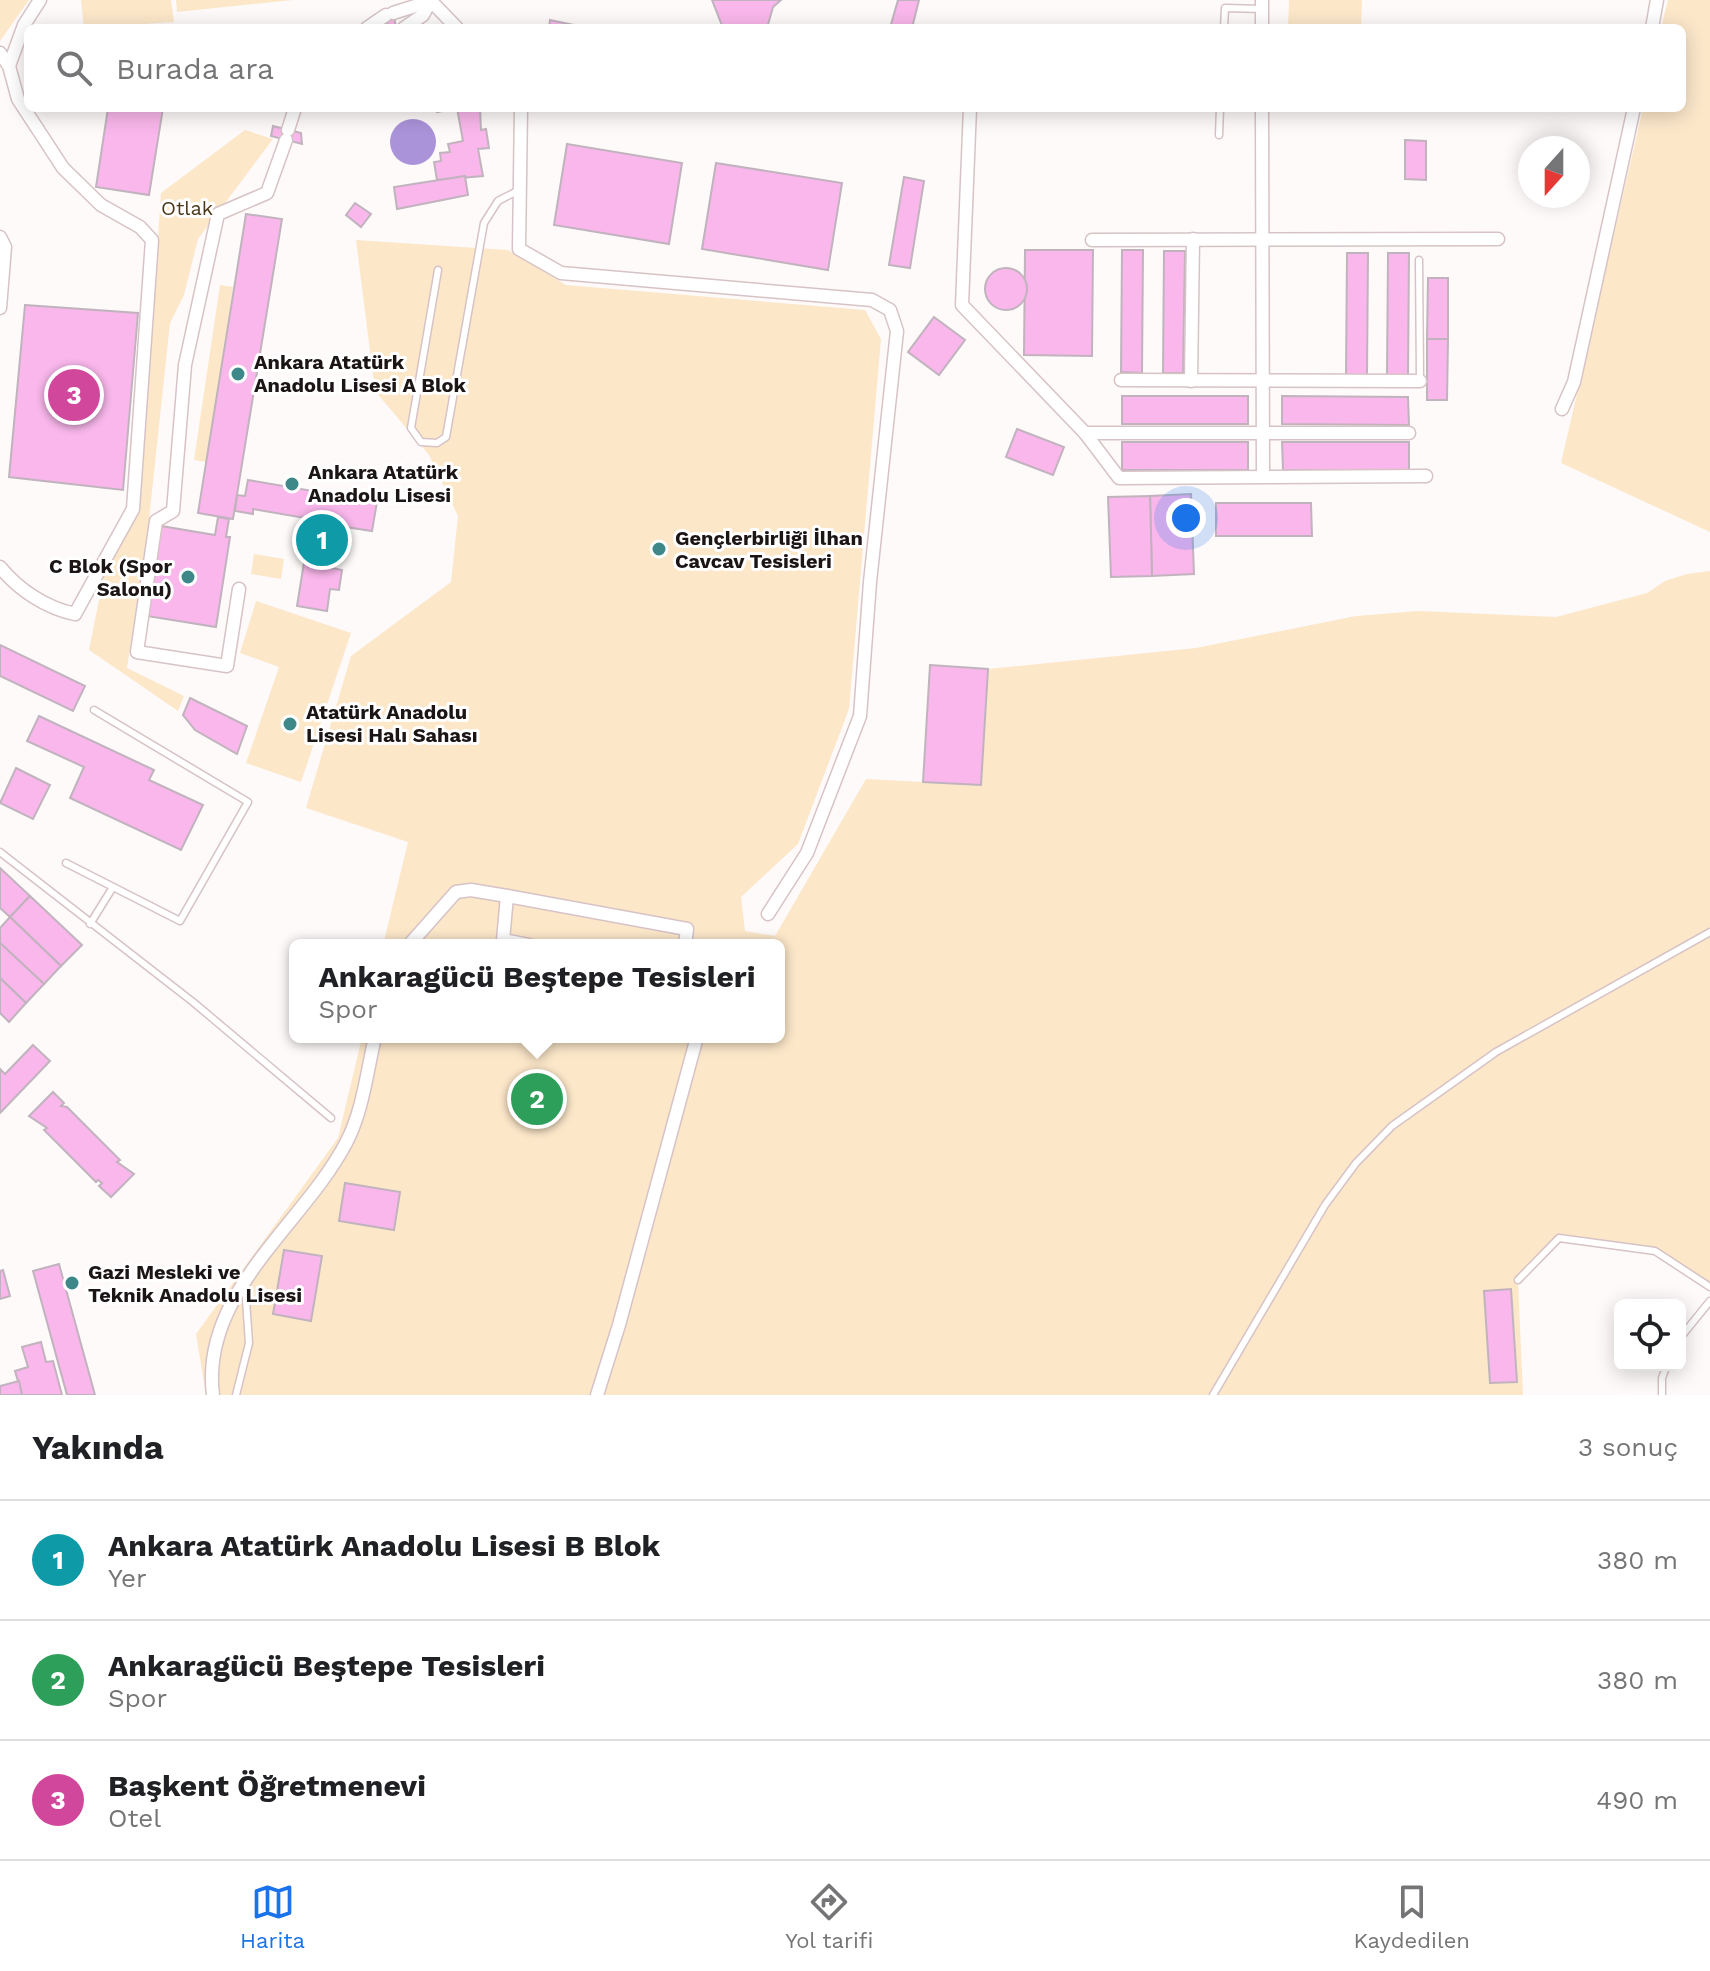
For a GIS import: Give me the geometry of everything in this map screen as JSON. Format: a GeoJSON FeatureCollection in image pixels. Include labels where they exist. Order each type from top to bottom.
{"type":"FeatureCollection","features":[{"type":"Feature","properties":{"kind":"street"},"geometry":{"type":"LineString","coordinates":[[25,24],[40,0]]}},
{"type":"Feature","properties":{"kind":"street"},"geometry":{"type":"LineString","coordinates":[[374,24],[390,14],[431,0]]}},
{"type":"Feature","properties":{"kind":"street"},"geometry":{"type":"LineString","coordinates":[[410,24],[423,15],[431,0]]}},
{"type":"Feature","properties":{"kind":"street"},"geometry":{"type":"LineString","coordinates":[[431,0],[453,24]]}},
{"type":"Feature","properties":{"kind":"street"},"geometry":{"type":"LineString","coordinates":[[1653,24],[1657,0]]}},
{"type":"Feature","properties":{"kind":"street"},"geometry":{"type":"LineString","coordinates":[[9,66],[24,25]]}},
{"type":"Feature","properties":{"kind":"street"},"geometry":{"type":"LineString","coordinates":[[0,53],[9,66],[18,99],[24,108]]}},
{"type":"Feature","properties":{"kind":"street"},"geometry":{"type":"LineString","coordinates":[[0,567],[13,584],[57,610],[75,614],[133,509],[152,240],[140,227],[101,205],[63,168],[26,112]]}},
{"type":"Feature","properties":{"kind":"street"},"geometry":{"type":"LineString","coordinates":[[239,589],[227,666],[137,652],[156,521],[173,511],[185,365],[218,214],[267,193],[294,112]]}},
{"type":"Feature","properties":{"kind":"street"},"geometry":{"type":"LineString","coordinates":[[521,112],[519,249],[561,273],[872,300],[890,310],[897,331],[870,582],[860,716],[807,853],[768,914]]}},
{"type":"Feature","properties":{"kind":"street"},"geometry":{"type":"LineString","coordinates":[[970,112],[962,305],[1085,433],[1119,478],[1426,476]]}},
{"type":"Feature","properties":{"kind":"street"},"geometry":{"type":"LineString","coordinates":[[1262,112],[1263,476]]}},
{"type":"Feature","properties":{"kind":"street"},"geometry":{"type":"LineString","coordinates":[[1562,409],[1574,382],[1633,112]]}},
{"type":"Feature","properties":{"kind":"street"},"geometry":{"type":"LineString","coordinates":[[0,237],[5,247],[0,308]]}},
{"type":"Feature","properties":{"kind":"street"},"geometry":{"type":"LineString","coordinates":[[1191,381],[1193,239]]}},
{"type":"Feature","properties":{"kind":"street"},"geometry":{"type":"LineString","coordinates":[[1092,240],[1498,239]]}},
{"type":"Feature","properties":{"kind":"street"},"geometry":{"type":"LineString","coordinates":[[1121,380],[1420,381]]}},
{"type":"Feature","properties":{"kind":"street"},"geometry":{"type":"LineString","coordinates":[[1085,433],[1409,433]]}},
{"type":"Feature","properties":{"kind":"street"},"geometry":{"type":"LineString","coordinates":[[414,939],[456,892],[471,890],[687,929],[686,939]]}},
{"type":"Feature","properties":{"kind":"street"},"geometry":{"type":"LineString","coordinates":[[503,939],[507,896]]}},
{"type":"Feature","properties":{"kind":"street"},"geometry":{"type":"LineString","coordinates":[[213,1395],[212,1352],[220,1327],[245,1283],[347,1141],[373,1043]]}},
{"type":"Feature","properties":{"kind":"street"},"geometry":{"type":"LineString","coordinates":[[597,1395],[624,1310],[695,1043]]}},
{"type":"Feature","properties":{"kind":"lane"},"geometry":{"type":"LineString","coordinates":[[1224,24],[1225,8],[1262,5]]}},
{"type":"Feature","properties":{"kind":"lane"},"geometry":{"type":"LineString","coordinates":[[1219,135],[1220,112]]}},
{"type":"Feature","properties":{"kind":"lane"},"geometry":{"type":"LineString","coordinates":[[438,270],[411,428],[421,442],[432,444],[446,437],[484,223],[498,201],[521,189]]}},
{"type":"Feature","properties":{"kind":"lane"},"geometry":{"type":"LineString","coordinates":[[1419,260],[1420,381]]}},
{"type":"Feature","properties":{"kind":"lane"},"geometry":{"type":"LineString","coordinates":[[66,863],[180,921],[248,802],[94,710]]}},
{"type":"Feature","properties":{"kind":"lane"},"geometry":{"type":"LineString","coordinates":[[0,852],[193,1002],[331,1118]]}},
{"type":"Feature","properties":{"kind":"lane"},"geometry":{"type":"LineString","coordinates":[[90,924],[113,887]]}},
{"type":"Feature","properties":{"kind":"lane"},"geometry":{"type":"LineString","coordinates":[[1213,1395],[1325,1205],[1356,1163],[1392,1126],[1496,1052],[1710,932]]}},
{"type":"Feature","properties":{"kind":"lane"},"geometry":{"type":"LineString","coordinates":[[1518,1280],[1559,1238],[1655,1251],[1710,1287]]}},
{"type":"Feature","properties":{"kind":"lane"},"geometry":{"type":"LineString","coordinates":[[236,1395],[249,1343],[245,1283]]}},
{"type":"Feature","properties":{"kind":"lane"},"geometry":{"type":"LineString","coordinates":[[1686,1329],[1710,1301]]}},
{"type":"Feature","properties":{"kind":"lane"},"geometry":{"type":"LineString","coordinates":[[1662,1395],[1665,1371]]}},
{"type":"Feature","properties":{"kind":"green space"},"geometry":{"type":"Polygon","coordinates":[[[0,0],[29,0],[0,41],[0,0]]]}},
{"type":"Feature","properties":{"kind":"green space"},"geometry":{"type":"Polygon","coordinates":[[[81,0],[171,0],[174,22],[84,24],[81,0]]]}},
{"type":"Feature","properties":{"kind":"green space"},"geometry":{"type":"Polygon","coordinates":[[[176,0],[293,0],[177,12],[176,0]]]}},
{"type":"Feature","properties":{"kind":"green space"},"geometry":{"type":"Polygon","coordinates":[[[1289,0],[1362,0],[1361,24],[1288,24],[1289,0]]]}},
{"type":"Feature","properties":{"kind":"green space"},"geometry":{"type":"Polygon","coordinates":[[[1668,0],[1710,0],[1710,532],[1561,463],[1642,112],[1686,112],[1686,24],[1662,24],[1668,0]]]}},
{"type":"Feature","properties":{"kind":"green space","name":"Otlak"},"geometry":{"type":"Polygon","coordinates":[[[245,130],[273,139],[198,239],[184,295],[170,323],[148,529],[127,668],[184,696],[178,711],[89,650],[105,570],[140,512],[161,193],[245,130]]]}},
{"type":"Feature","properties":{"kind":"green space"},"geometry":{"type":"Polygon","coordinates":[[[356,240],[508,250],[566,285],[865,310],[881,339],[849,709],[798,844],[741,897],[745,931],[775,936],[866,779],[980,785],[988,669],[1196,648],[1356,616],[1419,611],[1556,617],[1647,593],[1665,581],[1687,574],[1710,571],[1710,1287],[1655,1251],[1559,1239],[1518,1280],[1523,1395],[206,1395],[196,1334],[338,1138],[361,1043],[785,1043],[785,939],[384,939],[408,842],[306,808],[351,656],[451,582],[458,516],[429,455],[375,391],[356,240]]]}},
{"type":"Feature","properties":{"kind":"green space"},"geometry":{"type":"Polygon","coordinates":[[[220,285],[233,287],[207,462],[194,460],[220,285]]]}},
{"type":"Feature","properties":{"kind":"green space"},"geometry":{"type":"Polygon","coordinates":[[[254,554],[284,559],[281,579],[251,574],[254,554]]]}},
{"type":"Feature","properties":{"kind":"green space"},"geometry":{"type":"Polygon","coordinates":[[[256,601],[351,633],[301,782],[246,763],[279,667],[240,653],[256,601]]]}},
{"type":"Feature","properties":{"kind":"shaded area"},"geometry":{"type":"Polygon","coordinates":[[[413,119],[429,126],[436,142],[429,158],[413,165],[397,158],[390,142],[397,126],[413,119]]]}},
{"type":"Feature","properties":{"kind":"building"},"geometry":{"type":"Polygon","coordinates":[[[712,0],[781,0],[773,7],[768,24],[721,24],[712,0]]]}},
{"type":"Feature","properties":{"kind":"building"},"geometry":{"type":"Polygon","coordinates":[[[898,0],[919,0],[913,24],[891,24],[898,0]]]}},
{"type":"Feature","properties":{"kind":"building"},"geometry":{"type":"Polygon","coordinates":[[[393,10],[395,24],[387,24],[385,12],[393,10]]]}},
{"type":"Feature","properties":{"kind":"building"},"geometry":{"type":"Polygon","coordinates":[[[107,112],[162,112],[149,195],[96,187],[107,112]]]}},
{"type":"Feature","properties":{"kind":"building"},"geometry":{"type":"Polygon","coordinates":[[[458,112],[480,112],[481,130],[486,129],[489,148],[478,149],[483,176],[437,180],[434,162],[441,161],[440,153],[450,152],[448,144],[463,141],[458,112]]]}},
{"type":"Feature","properties":{"kind":"building"},"geometry":{"type":"Polygon","coordinates":[[[273,126],[301,133],[302,144],[271,136],[273,126]]]}},
{"type":"Feature","properties":{"kind":"building"},"geometry":{"type":"Polygon","coordinates":[[[1405,140],[1426,141],[1426,180],[1405,179],[1405,140]]]}},
{"type":"Feature","properties":{"kind":"building"},"geometry":{"type":"Polygon","coordinates":[[[567,144],[682,163],[669,244],[554,225],[567,144]]]}},
{"type":"Feature","properties":{"kind":"building"},"geometry":{"type":"Polygon","coordinates":[[[716,163],[842,183],[828,270],[702,249],[716,163]]]}},
{"type":"Feature","properties":{"kind":"building"},"geometry":{"type":"Polygon","coordinates":[[[465,176],[468,195],[397,209],[394,187],[465,176]]]}},
{"type":"Feature","properties":{"kind":"building"},"geometry":{"type":"Polygon","coordinates":[[[904,177],[924,181],[910,268],[889,265],[904,177]]]}},
{"type":"Feature","properties":{"kind":"building"},"geometry":{"type":"Polygon","coordinates":[[[355,203],[371,214],[361,227],[346,215],[355,203]]]}},
{"type":"Feature","properties":{"kind":"building","name":"Ankara Atatürk Anadolu Lisesi A Blok"},"geometry":{"type":"Polygon","coordinates":[[[246,214],[282,219],[233,519],[198,513],[246,214]]]}},
{"type":"Feature","properties":{"kind":"building"},"geometry":{"type":"Polygon","coordinates":[[[1025,250],[1093,250],[1092,356],[1024,355],[1025,250]]]}},
{"type":"Feature","properties":{"kind":"building"},"geometry":{"type":"Polygon","coordinates":[[[1122,250],[1143,250],[1142,373],[1121,372],[1122,250]]]}},
{"type":"Feature","properties":{"kind":"building"},"geometry":{"type":"Polygon","coordinates":[[[1164,251],[1185,251],[1183,373],[1163,373],[1164,251]]]}},
{"type":"Feature","properties":{"kind":"building"},"geometry":{"type":"Polygon","coordinates":[[[1347,253],[1368,253],[1367,375],[1346,375],[1347,253]]]}},
{"type":"Feature","properties":{"kind":"building"},"geometry":{"type":"Polygon","coordinates":[[[1388,253],[1409,253],[1408,376],[1387,375],[1388,253]]]}},
{"type":"Feature","properties":{"kind":"building"},"geometry":{"type":"Polygon","coordinates":[[[1006,268],[1021,274],[1027,289],[1021,304],[1006,310],[991,304],[985,289],[991,274],[1006,268]]]}},
{"type":"Feature","properties":{"kind":"building"},"geometry":{"type":"Polygon","coordinates":[[[1428,278],[1448,278],[1448,339],[1427,339],[1428,278]]]}},
{"type":"Feature","properties":{"kind":"building"},"geometry":{"type":"Polygon","coordinates":[[[25,305],[138,313],[123,490],[9,477],[25,305]]]}},
{"type":"Feature","properties":{"kind":"building"},"geometry":{"type":"Polygon","coordinates":[[[934,317],[965,340],[939,375],[908,352],[934,317]]]}},
{"type":"Feature","properties":{"kind":"building"},"geometry":{"type":"Polygon","coordinates":[[[1427,339],[1448,339],[1447,400],[1427,400],[1427,339]]]}},
{"type":"Feature","properties":{"kind":"building"},"geometry":{"type":"Polygon","coordinates":[[[1122,396],[1248,396],[1248,424],[1122,424],[1122,396]]]}},
{"type":"Feature","properties":{"kind":"building"},"geometry":{"type":"Polygon","coordinates":[[[1282,396],[1408,397],[1409,425],[1282,424],[1282,396]]]}},
{"type":"Feature","properties":{"kind":"building"},"geometry":{"type":"Polygon","coordinates":[[[1017,429],[1064,447],[1053,475],[1006,457],[1017,429]]]}},
{"type":"Feature","properties":{"kind":"building"},"geometry":{"type":"Polygon","coordinates":[[[1122,442],[1248,442],[1248,470],[1122,470],[1122,442]]]}},
{"type":"Feature","properties":{"kind":"building"},"geometry":{"type":"Polygon","coordinates":[[[1282,442],[1409,442],[1409,470],[1283,470],[1282,442]]]}},
{"type":"Feature","properties":{"kind":"building"},"geometry":{"type":"Polygon","coordinates":[[[248,480],[377,502],[372,531],[339,526],[332,568],[342,570],[339,590],[330,589],[327,611],[297,606],[311,519],[253,509],[253,514],[235,511],[237,495],[245,496],[248,480]]]}},
{"type":"Feature","properties":{"kind":"building"},"geometry":{"type":"Polygon","coordinates":[[[1191,494],[1194,574],[1152,576],[1150,496],[1191,494]]]}},
{"type":"Feature","properties":{"kind":"building"},"geometry":{"type":"Polygon","coordinates":[[[1150,496],[1152,576],[1111,577],[1108,497],[1150,496]]]}},
{"type":"Feature","properties":{"kind":"building"},"geometry":{"type":"Polygon","coordinates":[[[1216,503],[1311,503],[1312,536],[1216,536],[1216,503]]]}},
{"type":"Feature","properties":{"kind":"building","name":"C Blok (Spor Salonu)"},"geometry":{"type":"Polygon","coordinates":[[[218,517],[229,519],[226,537],[230,537],[216,627],[147,616],[161,526],[215,535],[218,517]]]}},
{"type":"Feature","properties":{"kind":"building"},"geometry":{"type":"Polygon","coordinates":[[[0,645],[85,686],[73,711],[0,676],[0,645]]]}},
{"type":"Feature","properties":{"kind":"building"},"geometry":{"type":"Polygon","coordinates":[[[930,665],[988,669],[981,785],[923,782],[930,665]]]}},
{"type":"Feature","properties":{"kind":"building"},"geometry":{"type":"Polygon","coordinates":[[[190,698],[247,726],[237,754],[195,730],[183,715],[190,698]]]}},
{"type":"Feature","properties":{"kind":"building"},"geometry":{"type":"Polygon","coordinates":[[[39,716],[154,770],[149,780],[203,805],[181,850],[70,798],[84,767],[27,741],[39,716]]]}},
{"type":"Feature","properties":{"kind":"building"},"geometry":{"type":"Polygon","coordinates":[[[16,768],[50,785],[33,819],[0,803],[16,768]]]}},
{"type":"Feature","properties":{"kind":"building"},"geometry":{"type":"Polygon","coordinates":[[[0,868],[30,896],[10,917],[0,908],[0,868]]]}},
{"type":"Feature","properties":{"kind":"building"},"geometry":{"type":"Polygon","coordinates":[[[30,896],[82,945],[61,966],[10,917],[30,896]]]}},
{"type":"Feature","properties":{"kind":"building"},"geometry":{"type":"Polygon","coordinates":[[[10,917],[61,966],[44,984],[0,943],[0,928],[10,917]]]}},
{"type":"Feature","properties":{"kind":"building"},"geometry":{"type":"Polygon","coordinates":[[[0,943],[44,984],[26,1003],[0,978],[0,943]]]}},
{"type":"Feature","properties":{"kind":"building"},"geometry":{"type":"Polygon","coordinates":[[[0,978],[26,1003],[9,1022],[0,1013],[0,978]]]}},
{"type":"Feature","properties":{"kind":"building"},"geometry":{"type":"Polygon","coordinates":[[[33,1045],[50,1061],[0,1113],[0,1069],[5,1074],[33,1045]]]}},
{"type":"Feature","properties":{"kind":"building"},"geometry":{"type":"Polygon","coordinates":[[[53,1092],[64,1103],[61,1106],[67,1107],[120,1160],[117,1162],[134,1174],[111,1197],[99,1186],[102,1183],[96,1182],[44,1130],[47,1128],[29,1116],[53,1092]]]}},
{"type":"Feature","properties":{"kind":"building"},"geometry":{"type":"Polygon","coordinates":[[[345,1183],[400,1192],[394,1230],[339,1221],[345,1183]]]}},
{"type":"Feature","properties":{"kind":"building"},"geometry":{"type":"Polygon","coordinates":[[[284,1250],[322,1256],[311,1321],[273,1314],[284,1250]]]}},
{"type":"Feature","properties":{"kind":"building"},"geometry":{"type":"Polygon","coordinates":[[[59,1264],[95,1395],[67,1395],[33,1271],[59,1264]]]}},
{"type":"Feature","properties":{"kind":"building"},"geometry":{"type":"Polygon","coordinates":[[[3,1270],[10,1296],[0,1299],[0,1271],[3,1270]]]}},
{"type":"Feature","properties":{"kind":"building"},"geometry":{"type":"Polygon","coordinates":[[[1511,1289],[1517,1382],[1490,1383],[1484,1291],[1511,1289]]]}},
{"type":"Feature","properties":{"kind":"building"},"geometry":{"type":"Polygon","coordinates":[[[41,1342],[46,1362],[53,1361],[62,1395],[22,1395],[15,1371],[28,1367],[22,1347],[41,1342]]]}},
{"type":"Feature","properties":{"kind":"building"},"geometry":{"type":"Polygon","coordinates":[[[19,1381],[22,1395],[0,1395],[0,1386],[19,1381]]]}},
{"type":"Feature","properties":{"kind":"place","name":"Ankara Atatürk Anadolu Lisesi A Blok"},"geometry":{"type":"Point","coordinates":[238,374]}},
{"type":"Feature","properties":{"kind":"place","name":"Başkent Öğretmenevi"},"geometry":{"type":"Point","coordinates":[74,395]}},
{"type":"Feature","properties":{"kind":"place","name":"Ankara Atatürk Anadolu Lisesi"},"geometry":{"type":"Point","coordinates":[292,484]}},
{"type":"Feature","properties":{"kind":"place","name":"Ankara Atatürk Anadolu Lisesi B Blok"},"geometry":{"type":"Point","coordinates":[322,540]}},
{"type":"Feature","properties":{"kind":"place","name":"Gençlerbirliği İlhan Cavcav Tesisleri"},"geometry":{"type":"Point","coordinates":[659,549]}},
{"type":"Feature","properties":{"kind":"place","name":"C Blok (Spor Salonu)"},"geometry":{"type":"Point","coordinates":[188,577]}},
{"type":"Feature","properties":{"kind":"place","name":"Atatürk Anadolu Lisesi Halı Sahası"},"geometry":{"type":"Point","coordinates":[290,724]}},
{"type":"Feature","properties":{"kind":"place","name":"Ankaragücü Beştepe Tesisleri"},"geometry":{"type":"Point","coordinates":[537,1099]}},
{"type":"Feature","properties":{"kind":"place","name":"Gazi Mesleki ve Teknik Anadolu Lisesi"},"geometry":{"type":"Point","coordinates":[72,1283]}}]}
